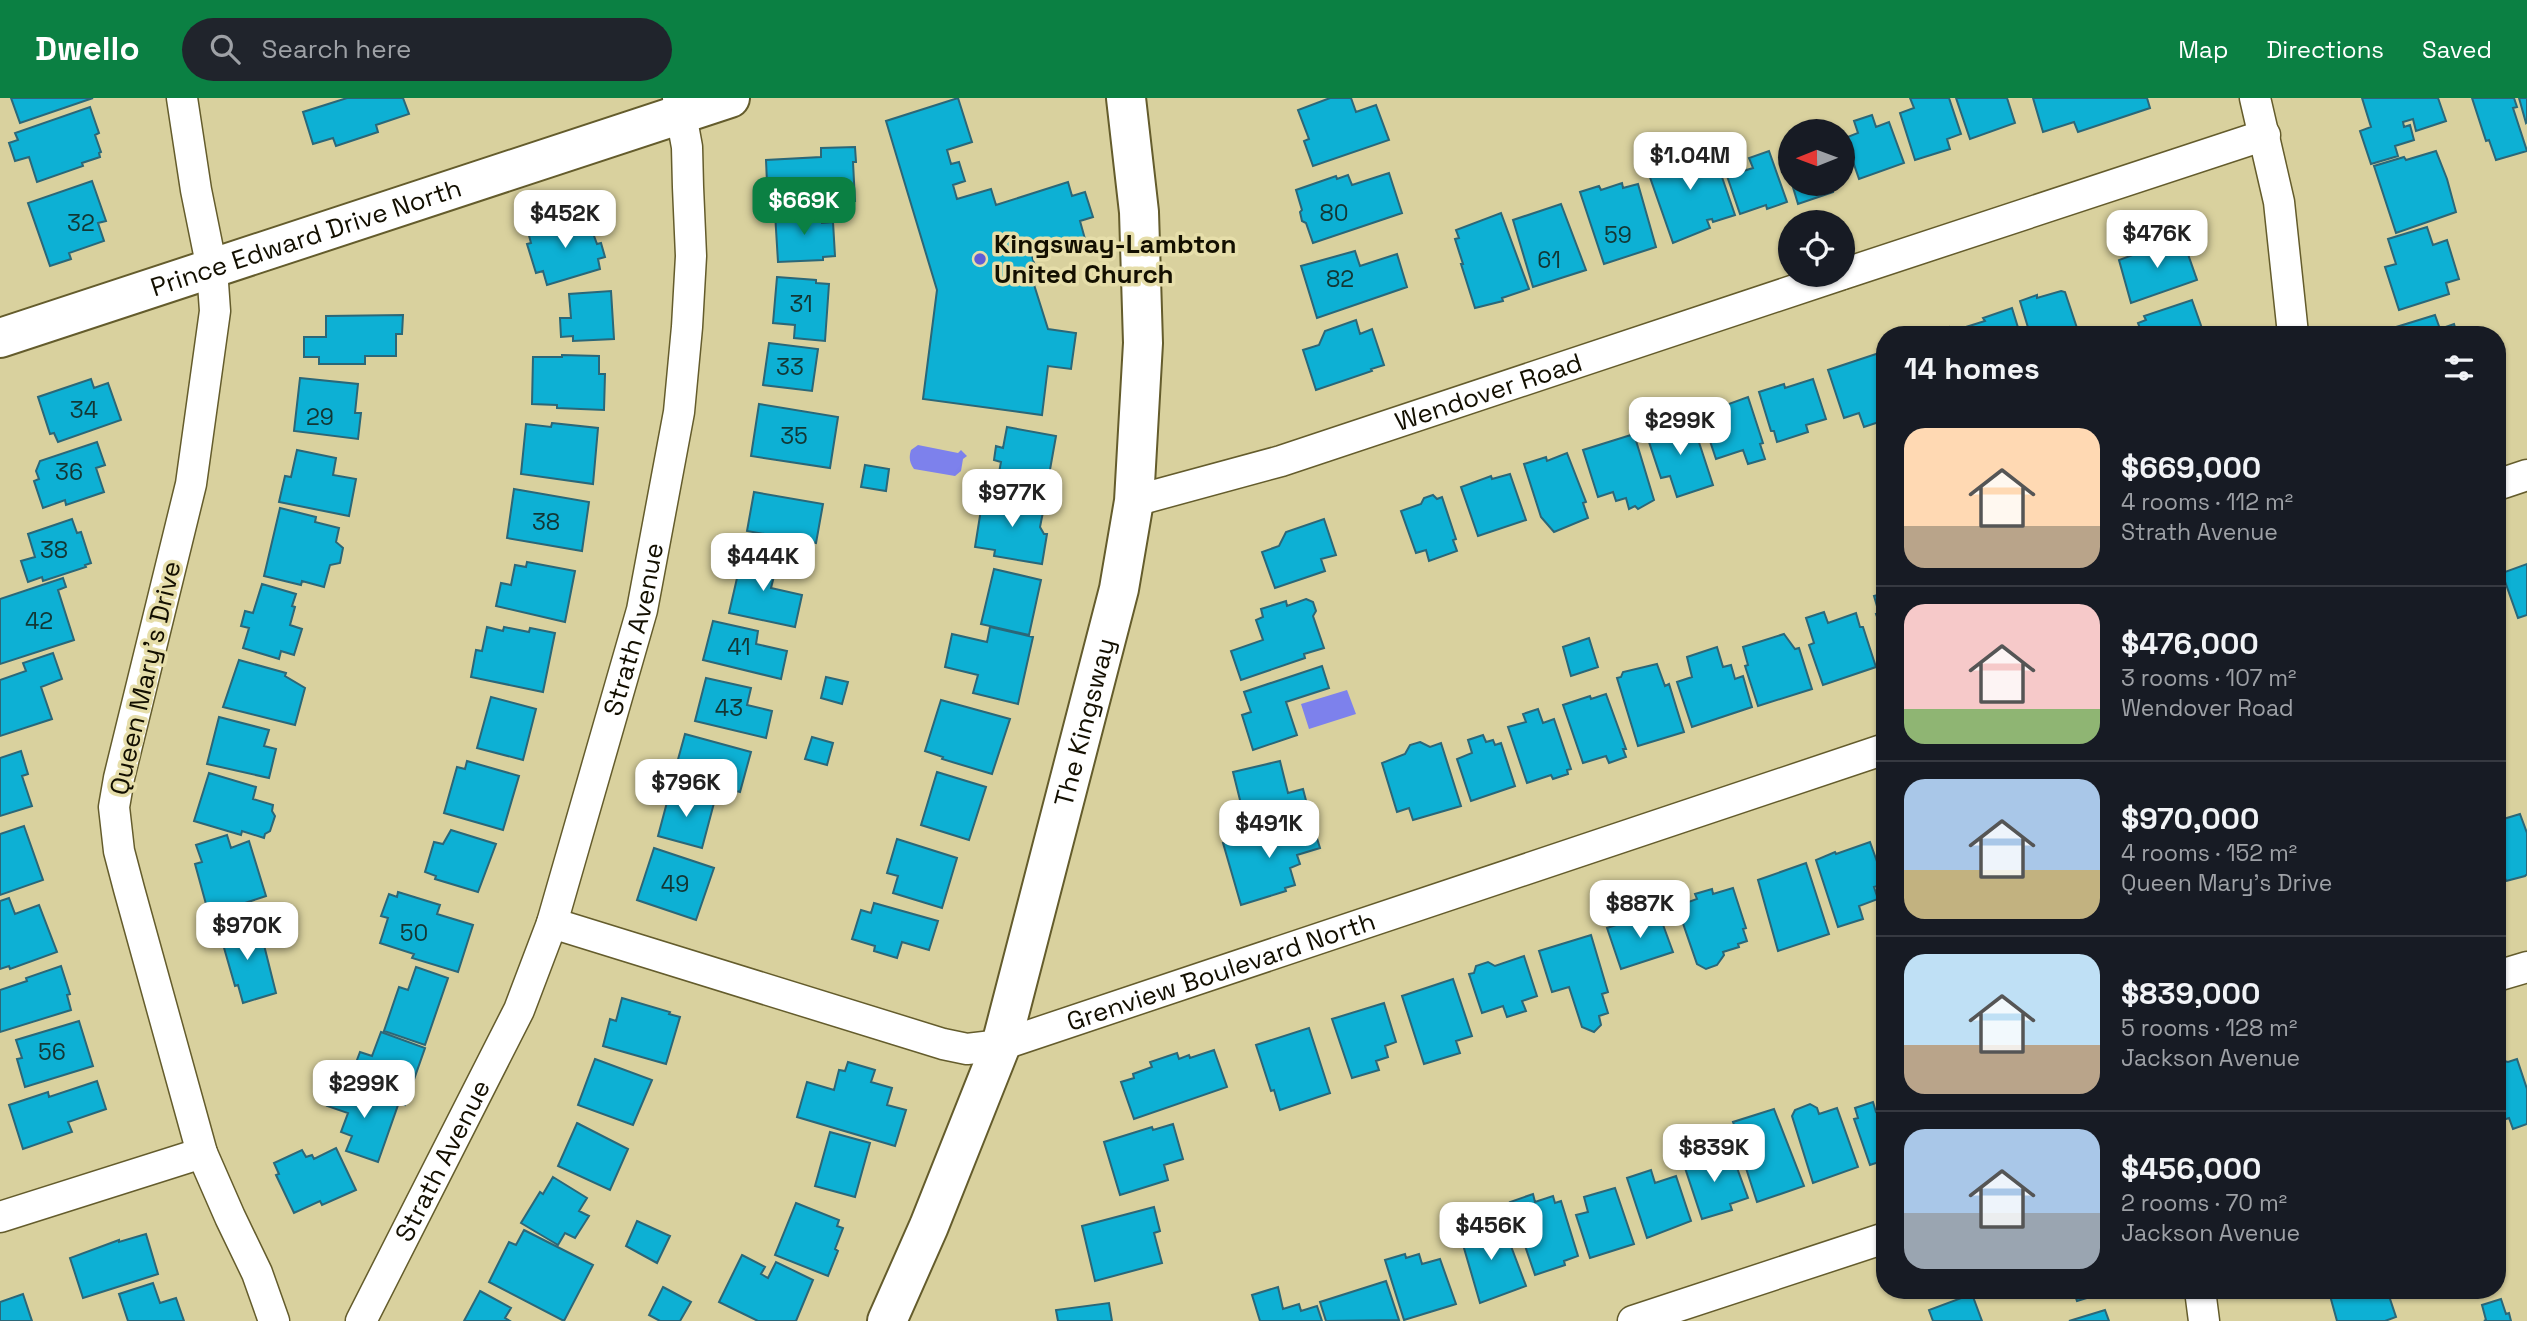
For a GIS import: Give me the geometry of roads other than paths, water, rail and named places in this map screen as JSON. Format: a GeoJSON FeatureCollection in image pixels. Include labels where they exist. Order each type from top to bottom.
{"type":"FeatureCollection","features":[{"type":"Feature","properties":{"kind":"street","name":"Queen Mary's Drive"},"geometry":{"type":"LineString","coordinates":[[182,98],[196,190],[212,269],[215,311],[191,484],[114,807],[125,876],[202,1153],[253,1263],[274,1321]]}},
{"type":"Feature","properties":{"kind":"street","name":"Prince Edward Drive North"},"geometry":{"type":"LineString","coordinates":[[0,338],[212,269],[680,106],[730,98]]}},
{"type":"Feature","properties":{"kind":"street","name":"The Kingsway"},"geometry":{"type":"LineString","coordinates":[[887,1321],[929,1226],[1001,1045],[1119,589],[1134,501],[1143,343],[1142,270],[1135,159],[1126,98]]}},
{"type":"Feature","properties":{"kind":"street"},"geometry":{"type":"LineString","coordinates":[[2255,98],[2279,202],[2292,326]]}},
{"type":"Feature","properties":{"kind":"street","name":"Strath Avenue"},"geometry":{"type":"LineString","coordinates":[[361,1321],[519,1010],[552,923],[642,610],[679,412],[691,256],[687,147],[680,106]]}},
{"type":"Feature","properties":{"kind":"street","name":"Wendover Road"},"geometry":{"type":"LineString","coordinates":[[1855,269],[2265,135]]}},
{"type":"Feature","properties":{"kind":"street","name":"Wendover Road"},"geometry":{"type":"LineString","coordinates":[[1134,501],[1281,461],[1802,287]]}},
{"type":"Feature","properties":{"kind":"street"},"geometry":{"type":"LineString","coordinates":[[2506,482],[2527,475]]}},
{"type":"Feature","properties":{"kind":"street","name":"Grenview Boulevard North"},"geometry":{"type":"LineString","coordinates":[[552,923],[943,1044],[967,1049],[1001,1045],[1876,752]]}},
{"type":"Feature","properties":{"kind":"street"},"geometry":{"type":"LineString","coordinates":[[2506,973],[2527,967]]}},
{"type":"Feature","properties":{"kind":"street"},"geometry":{"type":"LineString","coordinates":[[0,1217],[202,1153]]}},
{"type":"Feature","properties":{"kind":"street"},"geometry":{"type":"LineString","coordinates":[[1633,1321],[1876,1241]]}},
{"type":"Feature","properties":{"kind":"street"},"geometry":{"type":"LineString","coordinates":[[2201,1299],[2204,1321]]}},
{"type":"Feature","properties":{"kind":"place","name":"Kingsway-Lambton United Church"},"geometry":{"type":"Point","coordinates":[980,259]}}]}
